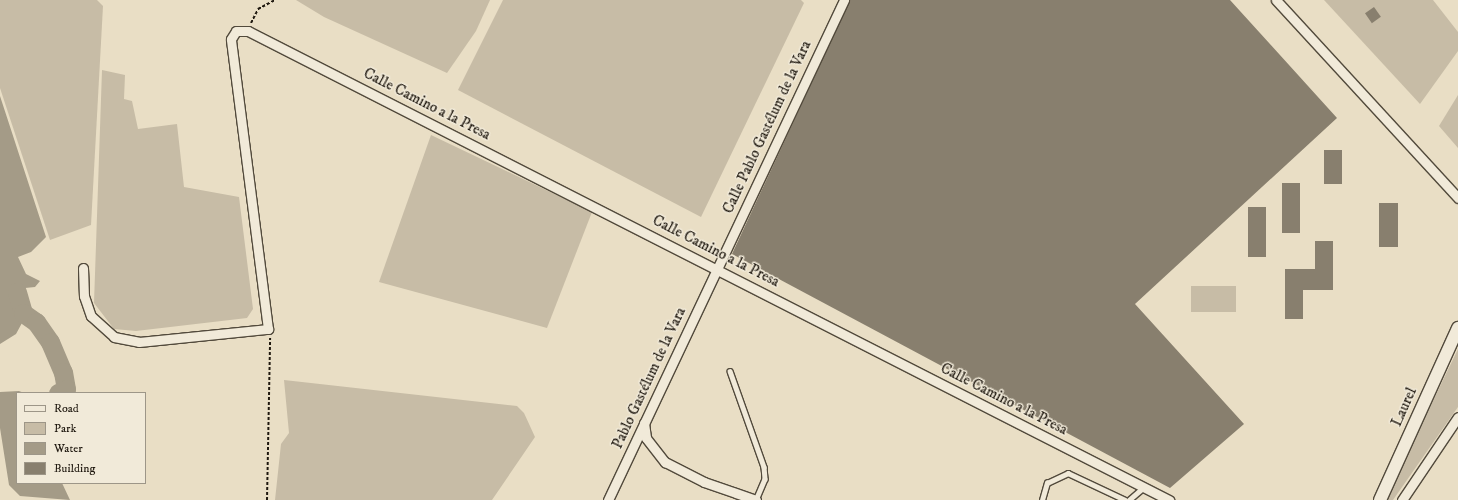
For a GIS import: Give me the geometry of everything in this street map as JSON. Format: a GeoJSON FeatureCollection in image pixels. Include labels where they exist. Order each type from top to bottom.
{"type":"FeatureCollection","features":[{"type":"Feature","properties":{"kind":"street","name":"Calle Pablo Gastélum de la Vara"},"geometry":{"type":"LineString","coordinates":[[716,267],[844,0]]}},
{"type":"Feature","properties":{"kind":"street"},"geometry":{"type":"LineString","coordinates":[[1276,0],[1458,198]]}},
{"type":"Feature","properties":{"kind":"street"},"geometry":{"type":"LineString","coordinates":[[83,268],[84,296],[91,316],[114,337],[139,342],[268,329],[231,39],[236,31],[248,31]]}},
{"type":"Feature","properties":{"kind":"street","name":"Calle Camino a la Presa"},"geometry":{"type":"LineString","coordinates":[[248,31],[716,267],[1169,500]]}},
{"type":"Feature","properties":{"kind":"street","name":"Pablo Gastélum de la Vara"},"geometry":{"type":"LineString","coordinates":[[608,500],[716,267]]}},
{"type":"Feature","properties":{"kind":"street","name":"Laurel"},"geometry":{"type":"LineString","coordinates":[[1380,500],[1458,328]]}},
{"type":"Feature","properties":{"kind":"street"},"geometry":{"type":"LineString","coordinates":[[1402,500],[1458,417]]}},
{"type":"Feature","properties":{"kind":"street"},"geometry":{"type":"LineString","coordinates":[[644,422],[646,438],[665,462],[704,482],[756,500]]}},
{"type":"Feature","properties":{"kind":"lane"},"geometry":{"type":"LineString","coordinates":[[730,371],[764,467],[765,479],[756,500]]}},
{"type":"Feature","properties":{"kind":"lane"},"geometry":{"type":"LineString","coordinates":[[1042,500],[1047,483],[1068,473],[1125,500]]}},
{"type":"Feature","properties":{"kind":"lane"},"geometry":{"type":"LineString","coordinates":[[1129,500],[1144,487]]}},
{"type":"Feature","properties":{"kind":"path"},"geometry":{"type":"LineString","coordinates":[[248,31],[258,9],[275,0]]}},
{"type":"Feature","properties":{"kind":"path"},"geometry":{"type":"LineString","coordinates":[[267,500],[272,350],[268,329]]}},
{"type":"Feature","properties":{"kind":"green space"},"geometry":{"type":"Polygon","coordinates":[[[0,0],[97,0],[103,6],[91,225],[50,240],[0,88],[0,0]]]}},
{"type":"Feature","properties":{"kind":"green space"},"geometry":{"type":"Polygon","coordinates":[[[296,0],[490,0],[476,31],[447,73],[324,17],[296,0]]]}},
{"type":"Feature","properties":{"kind":"green space"},"geometry":{"type":"Polygon","coordinates":[[[503,0],[801,0],[804,3],[701,217],[458,90],[503,0]]]}},
{"type":"Feature","properties":{"kind":"green space"},"geometry":{"type":"Polygon","coordinates":[[[1324,0],[1433,0],[1458,32],[1458,51],[1420,104],[1324,0]]]}},
{"type":"Feature","properties":{"kind":"green space"},"geometry":{"type":"Polygon","coordinates":[[[102,70],[125,75],[124,99],[132,101],[138,129],[177,124],[184,187],[239,197],[253,309],[247,318],[136,331],[114,329],[94,303],[102,70]]]}},
{"type":"Feature","properties":{"kind":"green space"},"geometry":{"type":"Polygon","coordinates":[[[1458,95],[1458,148],[1439,126],[1458,95]]]}},
{"type":"Feature","properties":{"kind":"green space"},"geometry":{"type":"Polygon","coordinates":[[[431,135],[592,212],[547,328],[379,282],[431,135]]]}},
{"type":"Feature","properties":{"kind":"green space"},"geometry":{"type":"Polygon","coordinates":[[[1191,286],[1236,286],[1236,312],[1191,312],[1191,286]]]}},
{"type":"Feature","properties":{"kind":"green space"},"geometry":{"type":"Polygon","coordinates":[[[1458,349],[1458,407],[1393,500],[1385,500],[1458,349]]]}},
{"type":"Feature","properties":{"kind":"green space"},"geometry":{"type":"Polygon","coordinates":[[[284,380],[517,406],[524,413],[535,437],[492,500],[275,500],[281,444],[289,433],[284,380]]]}},
{"type":"Feature","properties":{"kind":"water"},"geometry":{"type":"Polygon","coordinates":[[[0,96],[46,237],[31,252],[18,257],[26,274],[40,281],[35,287],[25,288],[29,310],[16,334],[0,344],[0,96]]]}},
{"type":"Feature","properties":{"kind":"water"},"geometry":{"type":"Polygon","coordinates":[[[19,391],[22,392],[16,392],[16,484],[62,484],[70,500],[20,496],[9,485],[0,428],[0,392],[19,391]]]}},
{"type":"Feature","properties":{"kind":"building"},"geometry":{"type":"Polygon","coordinates":[[[850,0],[1230,0],[1337,118],[1135,304],[1244,424],[1170,488],[732,254],[850,0]]]}},
{"type":"Feature","properties":{"kind":"building"},"geometry":{"type":"Polygon","coordinates":[[[1374,7],[1381,17],[1372,23],[1365,13],[1374,7]]]}},
{"type":"Feature","properties":{"kind":"building"},"geometry":{"type":"Polygon","coordinates":[[[1324,150],[1342,150],[1342,184],[1324,184],[1324,150]]]}},
{"type":"Feature","properties":{"kind":"building"},"geometry":{"type":"Polygon","coordinates":[[[1282,183],[1300,183],[1300,233],[1282,233],[1282,183]]]}},
{"type":"Feature","properties":{"kind":"building"},"geometry":{"type":"Polygon","coordinates":[[[1379,203],[1398,203],[1398,247],[1379,247],[1379,203]]]}},
{"type":"Feature","properties":{"kind":"building"},"geometry":{"type":"Polygon","coordinates":[[[1248,207],[1266,207],[1266,257],[1248,257],[1248,207]]]}},
{"type":"Feature","properties":{"kind":"building"},"geometry":{"type":"Polygon","coordinates":[[[1315,241],[1333,241],[1333,290],[1303,290],[1303,319],[1285,319],[1285,269],[1315,269],[1315,241]]]}},
{"type":"Feature","properties":{"kind":"waterway"},"geometry":{"type":"LineString","coordinates":[[17,292],[23,313],[36,322],[50,342],[63,372],[66,389],[60,392]]}}]}
